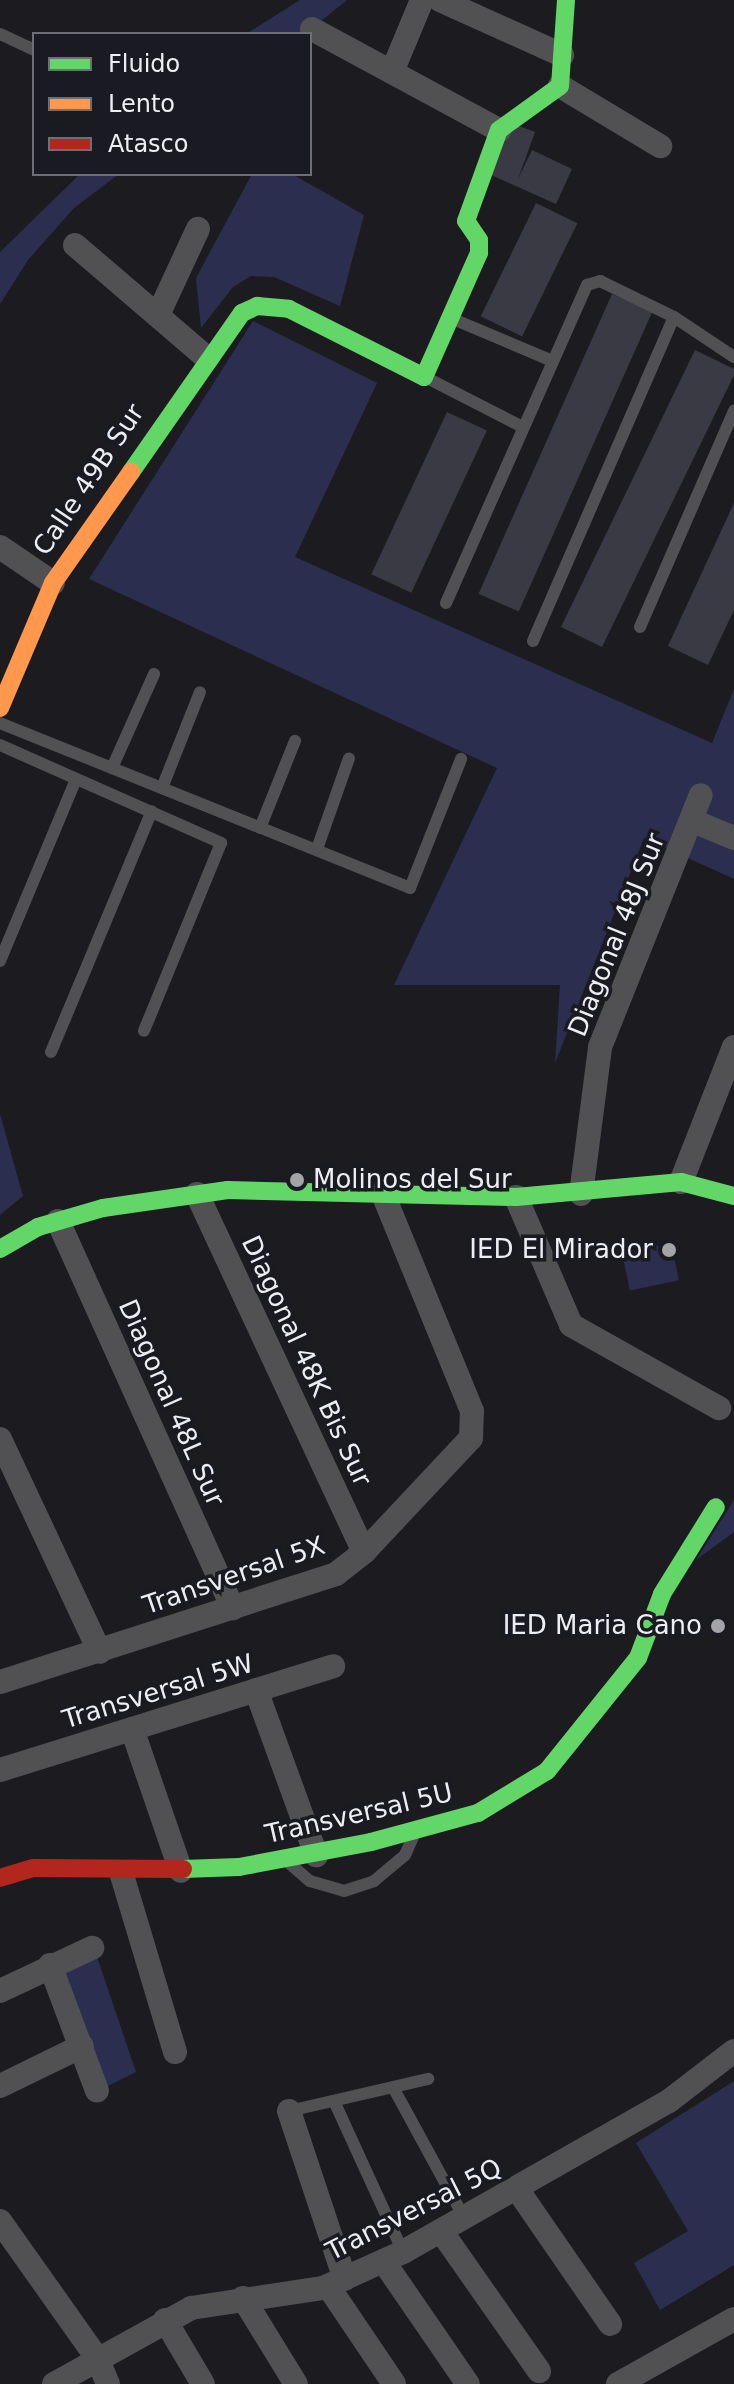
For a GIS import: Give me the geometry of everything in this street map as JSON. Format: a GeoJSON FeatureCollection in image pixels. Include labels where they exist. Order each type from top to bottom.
{"type":"FeatureCollection","features":[{"type":"Feature","properties":{"kind":"street"},"geometry":{"type":"LineString","coordinates":[[392,72],[422,0]]}},
{"type":"Feature","properties":{"kind":"street"},"geometry":{"type":"LineString","coordinates":[[440,0],[562,55]]}},
{"type":"Feature","properties":{"kind":"street"},"geometry":{"type":"LineString","coordinates":[[560,86],[566,0]]}},
{"type":"Feature","properties":{"kind":"street"},"geometry":{"type":"LineString","coordinates":[[312,29],[499,130]]}},
{"type":"Feature","properties":{"kind":"street"},"geometry":{"type":"LineString","coordinates":[[424,377],[479,253],[479,240],[466,221],[499,130],[560,86]]}},
{"type":"Feature","properties":{"kind":"street"},"geometry":{"type":"LineString","coordinates":[[560,86],[660,146]]}},
{"type":"Feature","properties":{"kind":"street"},"geometry":{"type":"LineString","coordinates":[[158,315],[198,229]]}},
{"type":"Feature","properties":{"kind":"street"},"geometry":{"type":"LineString","coordinates":[[75,245],[207,358]]}},
{"type":"Feature","properties":{"kind":"street","name":"Calle 49B Sur"},"geometry":{"type":"LineString","coordinates":[[0,708],[53,583],[232,322],[257,306],[289,309],[424,377]]}},
{"type":"Feature","properties":{"kind":"street"},"geometry":{"type":"LineString","coordinates":[[0,547],[53,583]]}},
{"type":"Feature","properties":{"kind":"street","name":"Diagonal 48J Sur"},"geometry":{"type":"LineString","coordinates":[[581,1194],[600,1047],[701,795]]}},
{"type":"Feature","properties":{"kind":"street"},"geometry":{"type":"LineString","coordinates":[[693,821],[734,838]]}},
{"type":"Feature","properties":{"kind":"street"},"geometry":{"type":"LineString","coordinates":[[681,1182],[734,1047]]}},
{"type":"Feature","properties":{"kind":"street"},"geometry":{"type":"LineString","coordinates":[[0,1249],[58,1221],[103,1208],[265,1188],[516,1197],[581,1194],[681,1182],[734,1196]]}},
{"type":"Feature","properties":{"kind":"street","name":"Transversal 5X"},"geometry":{"type":"LineString","coordinates":[[0,1682],[336,1574],[364,1552],[471,1438],[475,1424],[382,1192]]}},
{"type":"Feature","properties":{"kind":"street","name":"Diagonal 48K Bis Sur"},"geometry":{"type":"LineString","coordinates":[[197,1194],[364,1552]]}},
{"type":"Feature","properties":{"kind":"street"},"geometry":{"type":"LineString","coordinates":[[516,1197],[571,1325],[719,1408]]}},
{"type":"Feature","properties":{"kind":"street","name":"Diagonal 48L Sur"},"geometry":{"type":"LineString","coordinates":[[58,1221],[233,1608]]}},
{"type":"Feature","properties":{"kind":"street"},"geometry":{"type":"LineString","coordinates":[[0,1439],[100,1652]]}},
{"type":"Feature","properties":{"kind":"street","name":"Transversal 5U"},"geometry":{"type":"LineString","coordinates":[[0,1878],[33,1868],[181,1871],[286,1860],[415,1832],[478,1813],[547,1771],[638,1658],[662,1594],[716,1507]]}},
{"type":"Feature","properties":{"kind":"street","name":"Transversal 5W"},"geometry":{"type":"LineString","coordinates":[[0,1770],[333,1666]]}},
{"type":"Feature","properties":{"kind":"street"},"geometry":{"type":"LineString","coordinates":[[256,1690],[316,1855]]}},
{"type":"Feature","properties":{"kind":"street"},"geometry":{"type":"LineString","coordinates":[[132,1729],[181,1871]]}},
{"type":"Feature","properties":{"kind":"street"},"geometry":{"type":"LineString","coordinates":[[121,1872],[175,2052]]}},
{"type":"Feature","properties":{"kind":"street"},"geometry":{"type":"LineString","coordinates":[[0,1991],[92,1948]]}},
{"type":"Feature","properties":{"kind":"street"},"geometry":{"type":"LineString","coordinates":[[50,1965],[97,2091]]}},
{"type":"Feature","properties":{"kind":"street"},"geometry":{"type":"LineString","coordinates":[[0,2086],[82,2046]]}},
{"type":"Feature","properties":{"kind":"street","name":"Transversal 5Q"},"geometry":{"type":"LineString","coordinates":[[54,2384],[191,2308],[336,2283],[394,2257],[669,2101],[734,2051]]}},
{"type":"Feature","properties":{"kind":"street"},"geometry":{"type":"LineString","coordinates":[[289,2111],[336,2283],[394,2384]]}},
{"type":"Feature","properties":{"kind":"street"},"geometry":{"type":"LineString","coordinates":[[517,2189],[610,2324]]}},
{"type":"Feature","properties":{"kind":"street"},"geometry":{"type":"LineString","coordinates":[[0,2221],[97,2358],[108,2384]]}},
{"type":"Feature","properties":{"kind":"street"},"geometry":{"type":"LineString","coordinates":[[441,2231],[539,2371]]}},
{"type":"Feature","properties":{"kind":"street"},"geometry":{"type":"LineString","coordinates":[[394,2257],[468,2384]]}},
{"type":"Feature","properties":{"kind":"street"},"geometry":{"type":"LineString","coordinates":[[243,2298],[296,2384]]}},
{"type":"Feature","properties":{"kind":"street"},"geometry":{"type":"LineString","coordinates":[[618,2384],[734,2319]]}},
{"type":"Feature","properties":{"kind":"street"},"geometry":{"type":"LineString","coordinates":[[165,2320],[203,2384]]}},
{"type":"Feature","properties":{"kind":"lane"},"geometry":{"type":"LineString","coordinates":[[0,34],[32,49]]}},
{"type":"Feature","properties":{"kind":"lane"},"geometry":{"type":"LineString","coordinates":[[446,603],[550,360],[592,281],[674,317],[734,357]]}},
{"type":"Feature","properties":{"kind":"lane"},"geometry":{"type":"LineString","coordinates":[[449,317],[550,360]]}},
{"type":"Feature","properties":{"kind":"lane"},"geometry":{"type":"LineString","coordinates":[[533,641],[674,317]]}},
{"type":"Feature","properties":{"kind":"lane"},"geometry":{"type":"LineString","coordinates":[[424,377],[521,426]]}},
{"type":"Feature","properties":{"kind":"lane"},"geometry":{"type":"LineString","coordinates":[[640,627],[734,411]]}},
{"type":"Feature","properties":{"kind":"lane"},"geometry":{"type":"LineString","coordinates":[[112,768],[154,674]]}},
{"type":"Feature","properties":{"kind":"lane"},"geometry":{"type":"LineString","coordinates":[[162,788],[200,692]]}},
{"type":"Feature","properties":{"kind":"lane"},"geometry":{"type":"LineString","coordinates":[[0,723],[410,888],[461,759]]}},
{"type":"Feature","properties":{"kind":"lane"},"geometry":{"type":"LineString","coordinates":[[260,828],[295,741]]}},
{"type":"Feature","properties":{"kind":"lane"},"geometry":{"type":"LineString","coordinates":[[0,745],[217,838],[222,849],[144,1031]]}},
{"type":"Feature","properties":{"kind":"lane"},"geometry":{"type":"LineString","coordinates":[[317,849],[349,758]]}},
{"type":"Feature","properties":{"kind":"lane"},"geometry":{"type":"LineString","coordinates":[[0,961],[76,779]]}},
{"type":"Feature","properties":{"kind":"lane"},"geometry":{"type":"LineString","coordinates":[[51,1052],[152,811]]}},
{"type":"Feature","properties":{"kind":"lane"},"geometry":{"type":"LineString","coordinates":[[286,1860],[310,1881],[344,1891],[385,1872],[405,1855],[415,1832]]}},
{"type":"Feature","properties":{"kind":"lane"},"geometry":{"type":"LineString","coordinates":[[289,2111],[428,2079]]}},
{"type":"Feature","properties":{"kind":"lane"},"geometry":{"type":"LineString","coordinates":[[394,2089],[465,2219]]}},
{"type":"Feature","properties":{"kind":"lane"},"geometry":{"type":"LineString","coordinates":[[334,2101],[394,2257]]}},
{"type":"Feature","properties":{"kind":"shaded area"},"geometry":{"type":"Polygon","coordinates":[[[300,0],[347,0],[307,32],[249,32],[300,0]]]}},
{"type":"Feature","properties":{"kind":"shaded area"},"geometry":{"type":"Polygon","coordinates":[[[78,176],[116,176],[74,208],[28,260],[0,304],[0,252],[78,176]]]}},
{"type":"Feature","properties":{"kind":"shaded area"},"geometry":{"type":"Polygon","coordinates":[[[251,176],[296,176],[364,215],[340,306],[274,277],[251,276],[233,287],[201,328],[196,278],[251,176]]]}},
{"type":"Feature","properties":{"kind":"shaded area"},"geometry":{"type":"Polygon","coordinates":[[[253,321],[377,383],[295,557],[712,743],[734,689],[734,879],[644,838],[555,1063],[560,985],[394,985],[497,768],[89,579],[253,321]]]}},
{"type":"Feature","properties":{"kind":"shaded area"},"geometry":{"type":"Polygon","coordinates":[[[0,1114],[23,1196],[0,1215],[0,1114]]]}},
{"type":"Feature","properties":{"kind":"shaded area"},"geometry":{"type":"Polygon","coordinates":[[[671,1243],[679,1280],[630,1291],[622,1253],[671,1243]]]}},
{"type":"Feature","properties":{"kind":"shaded area"},"geometry":{"type":"Polygon","coordinates":[[[734,1500],[734,1532],[696,1560],[734,1500]]]}},
{"type":"Feature","properties":{"kind":"shaded area"},"geometry":{"type":"Polygon","coordinates":[[[97,1957],[136,2072],[104,2088],[61,1974],[97,1957]]]}},
{"type":"Feature","properties":{"kind":"shaded area"},"geometry":{"type":"Polygon","coordinates":[[[734,2081],[734,2265],[660,2310],[634,2263],[688,2231],[636,2143],[734,2081]]]}},
{"type":"Feature","properties":{"kind":"building"},"geometry":{"type":"Polygon","coordinates":[[[511,123],[535,132],[518,179],[532,150],[572,169],[556,204],[491,175],[511,123]]]}},
{"type":"Feature","properties":{"kind":"building"},"geometry":{"type":"Polygon","coordinates":[[[536,203],[577,223],[522,336],[481,316],[536,203]]]}},
{"type":"Feature","properties":{"kind":"building"},"geometry":{"type":"Polygon","coordinates":[[[612,294],[652,312],[519,612],[479,594],[612,294]]]}},
{"type":"Feature","properties":{"kind":"building"},"geometry":{"type":"Polygon","coordinates":[[[695,350],[734,369],[734,375],[602,647],[561,627],[695,350]]]}},
{"type":"Feature","properties":{"kind":"building"},"geometry":{"type":"Polygon","coordinates":[[[447,412],[487,431],[411,593],[371,574],[447,412]]]}},
{"type":"Feature","properties":{"kind":"building"},"geometry":{"type":"Polygon","coordinates":[[[734,503],[734,610],[708,665],[668,646],[734,503]]]}},
{"type":"Feature","properties":{"kind":"traffic: fast"},"geometry":{"type":"LineString","coordinates":[[131,472],[242,313],[257,306],[289,309],[424,377],[479,253],[479,240],[466,221],[499,130],[560,86],[566,0]]}},
{"type":"Feature","properties":{"kind":"traffic: fast"},"geometry":{"type":"LineString","coordinates":[[0,1249],[38,1227],[103,1208],[228,1190],[516,1197],[681,1182],[734,1196]]}},
{"type":"Feature","properties":{"kind":"traffic: fast"},"geometry":{"type":"LineString","coordinates":[[183,1869],[239,1867],[371,1842],[478,1813],[547,1771],[638,1658],[662,1594],[716,1507]]}},
{"type":"Feature","properties":{"kind":"traffic: slow"},"geometry":{"type":"LineString","coordinates":[[0,708],[53,583],[131,472]]}},
{"type":"Feature","properties":{"kind":"traffic: jam"},"geometry":{"type":"LineString","coordinates":[[0,1878],[33,1868],[183,1869]]}},
{"type":"Feature","properties":{"kind":"place","name":"Molinos del Sur"},"geometry":{"type":"Point","coordinates":[297,1180]}},
{"type":"Feature","properties":{"kind":"place","name":"IED El Mirador"},"geometry":{"type":"Point","coordinates":[669,1250]}},
{"type":"Feature","properties":{"kind":"place","name":"IED Maria Cano"},"geometry":{"type":"Point","coordinates":[718,1626]}}]}
